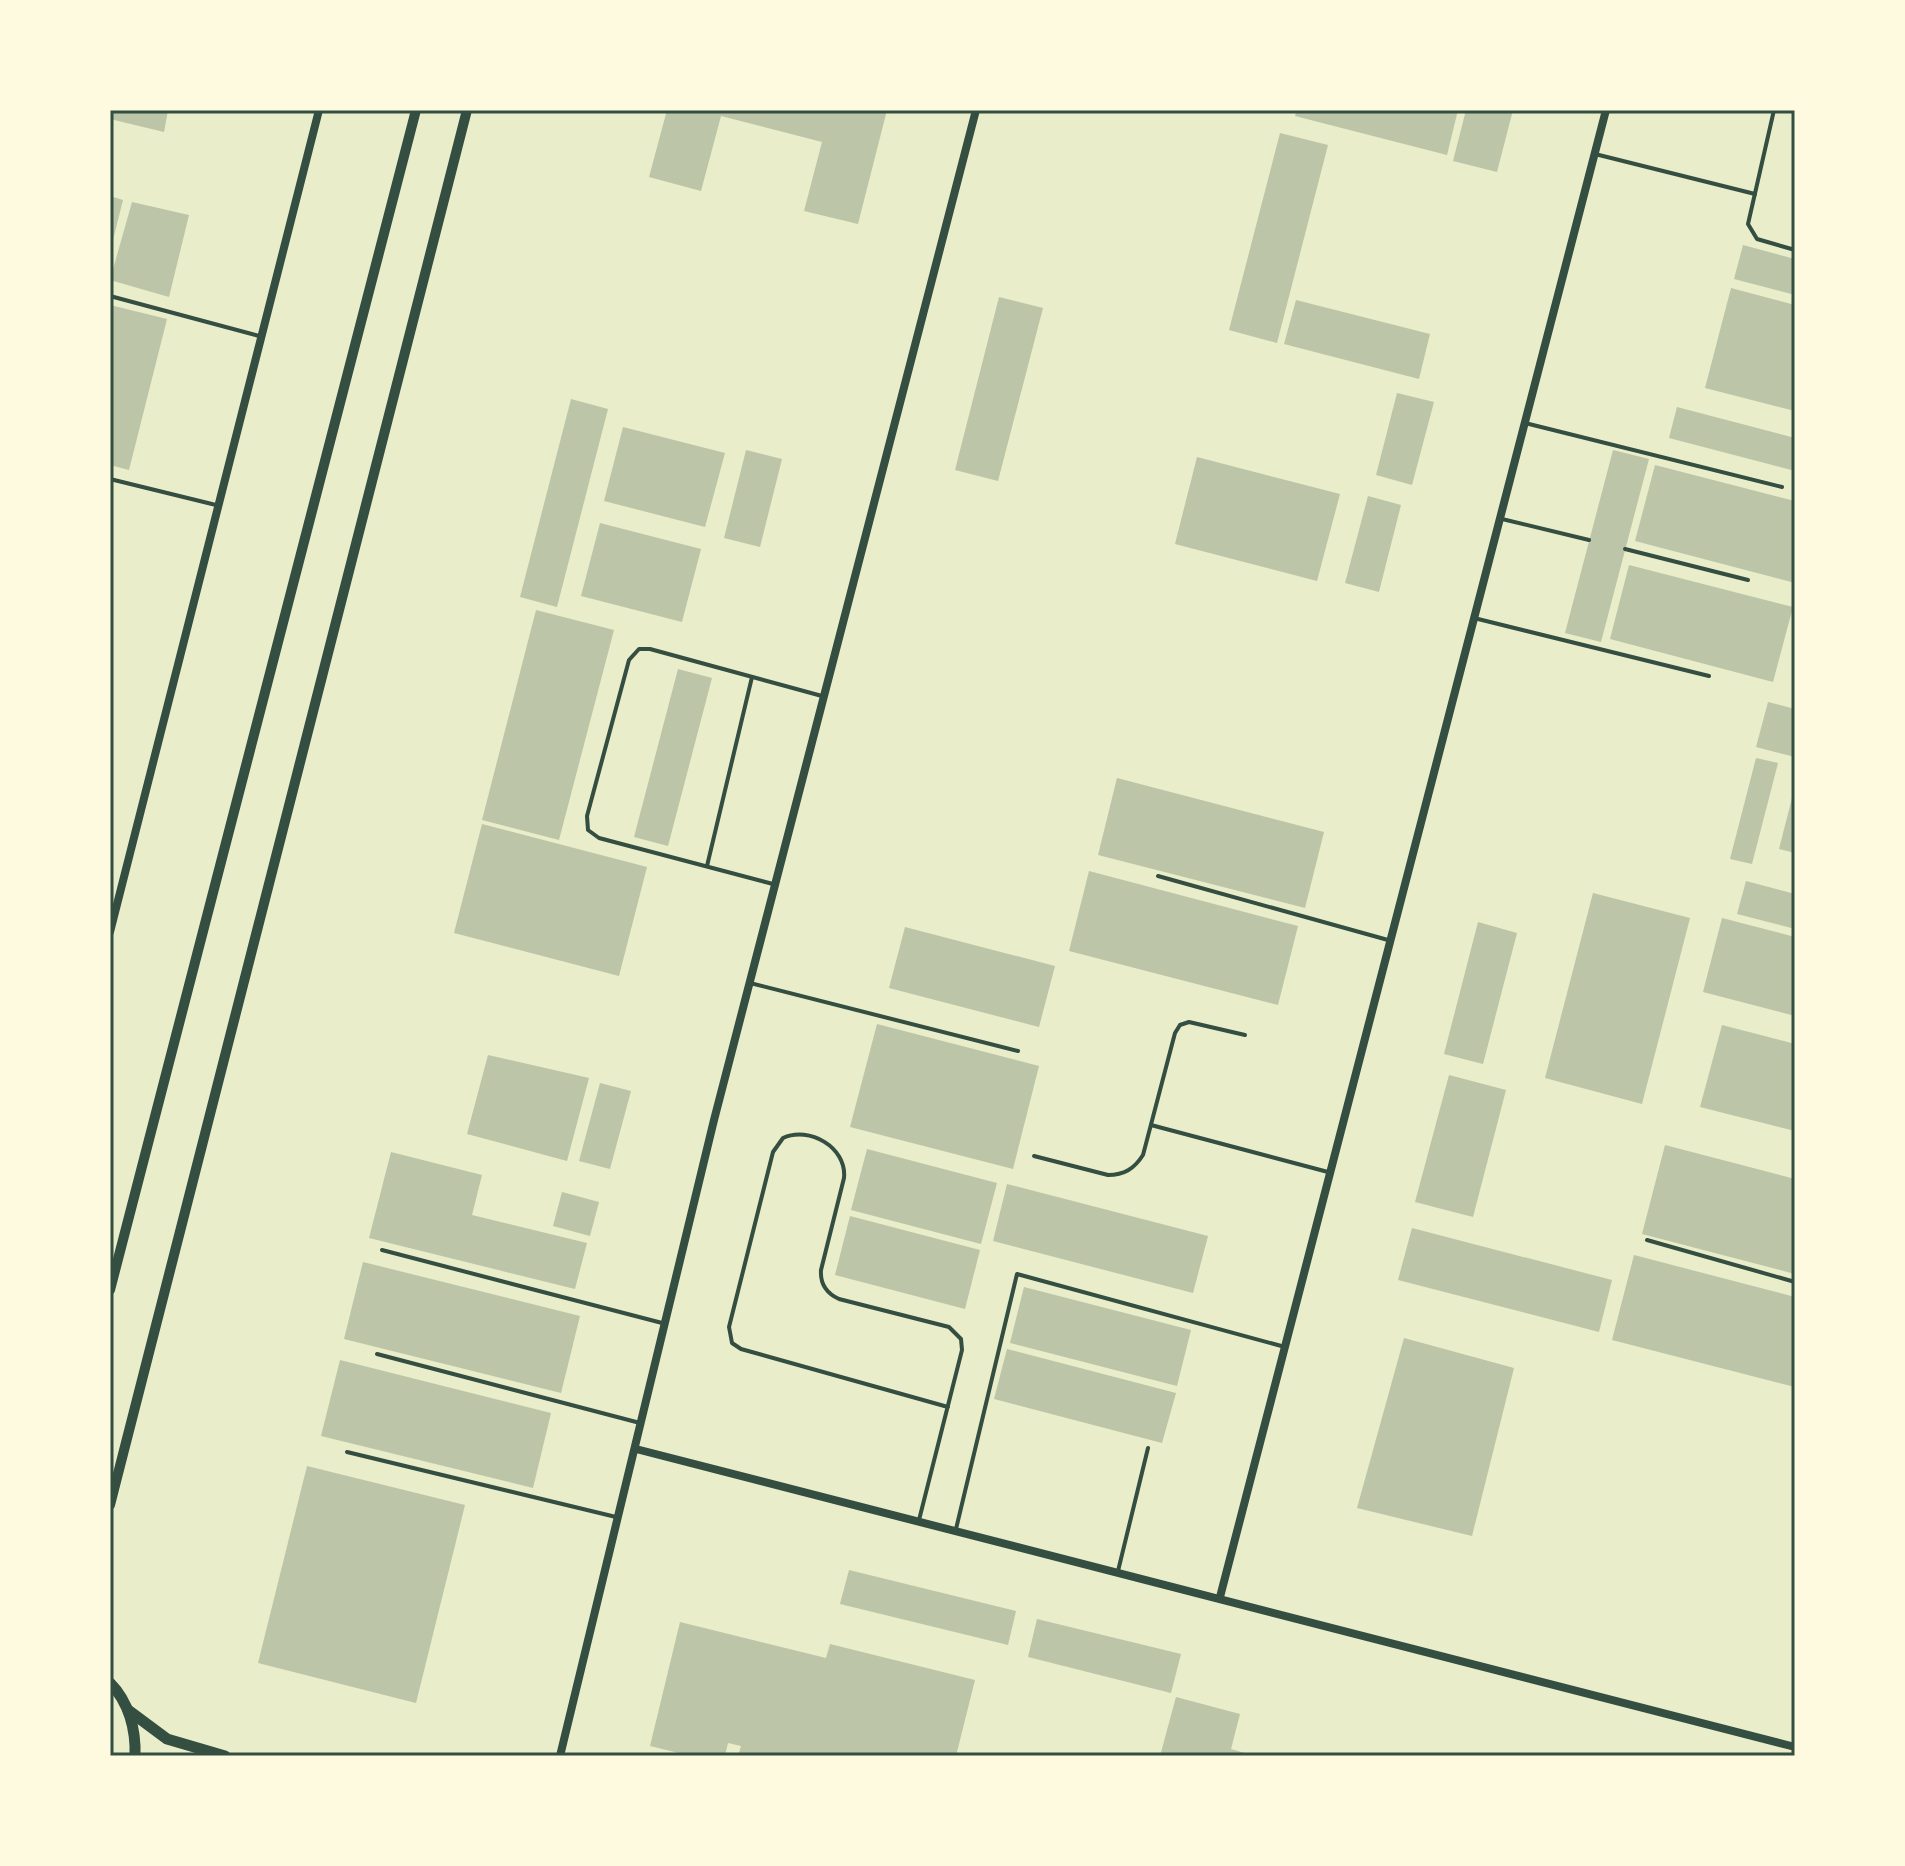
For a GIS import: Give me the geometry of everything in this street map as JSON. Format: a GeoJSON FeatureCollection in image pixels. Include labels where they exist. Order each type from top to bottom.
{"type":"FeatureCollection","features":[{"type":"Feature","properties":{"kind":"main road"},"geometry":{"type":"LineString","coordinates":[[110,1683],[128,1710],[167,1739],[225,1756]]}},
{"type":"Feature","properties":{"kind":"main road"},"geometry":{"type":"LineString","coordinates":[[128,1710],[135,1739],[135,1756]]}},
{"type":"Feature","properties":{"kind":"street"},"geometry":{"type":"LineString","coordinates":[[110,932],[319,110]]}},
{"type":"Feature","properties":{"kind":"street"},"geometry":{"type":"LineString","coordinates":[[110,1290],[416,110]]}},
{"type":"Feature","properties":{"kind":"street"},"geometry":{"type":"LineString","coordinates":[[110,1505],[467,110]]}},
{"type":"Feature","properties":{"kind":"street"},"geometry":{"type":"LineString","coordinates":[[560,1756],[750,983],[976,110]]}},
{"type":"Feature","properties":{"kind":"street"},"geometry":{"type":"LineString","coordinates":[[1220,1597],[1606,110]]}},
{"type":"Feature","properties":{"kind":"street"},"geometry":{"type":"LineString","coordinates":[[636,1449],[1795,1747]]}},
{"type":"Feature","properties":{"kind":"street"},"geometry":{"type":"LineString","coordinates":[[552,1756],[561,1745]]}},
{"type":"Feature","properties":{"kind":"lane"},"geometry":{"type":"LineString","coordinates":[[1774,110],[1748,224],[1753,235],[1762,242],[1795,250]]}},
{"type":"Feature","properties":{"kind":"lane"},"geometry":{"type":"LineString","coordinates":[[1595,154],[1755,194]]}},
{"type":"Feature","properties":{"kind":"lane"},"geometry":{"type":"LineString","coordinates":[[110,296],[262,336]]}},
{"type":"Feature","properties":{"kind":"lane"},"geometry":{"type":"LineString","coordinates":[[1525,423],[1782,487]]}},
{"type":"Feature","properties":{"kind":"lane"},"geometry":{"type":"LineString","coordinates":[[110,479],[218,506]]}},
{"type":"Feature","properties":{"kind":"lane"},"geometry":{"type":"LineString","coordinates":[[1500,518],[1589,540]]}},
{"type":"Feature","properties":{"kind":"lane"},"geometry":{"type":"LineString","coordinates":[[1625,549],[1748,580]]}},
{"type":"Feature","properties":{"kind":"lane"},"geometry":{"type":"LineString","coordinates":[[1474,618],[1709,676]]}},
{"type":"Feature","properties":{"kind":"lane"},"geometry":{"type":"LineString","coordinates":[[776,884],[599,838],[588,830],[587,816],[629,660],[635,651],[645,648],[824,696]]}},
{"type":"Feature","properties":{"kind":"lane"},"geometry":{"type":"LineString","coordinates":[[707,866],[752,677]]}},
{"type":"Feature","properties":{"kind":"lane"},"geometry":{"type":"LineString","coordinates":[[1158,876],[1391,940]]}},
{"type":"Feature","properties":{"kind":"lane"},"geometry":{"type":"LineString","coordinates":[[750,983],[1018,1051]]}},
{"type":"Feature","properties":{"kind":"lane"},"geometry":{"type":"LineString","coordinates":[[1034,1156],[1116,1175],[1138,1162],[1143,1155],[1175,1033],[1180,1025],[1189,1022],[1245,1035]]}},
{"type":"Feature","properties":{"kind":"lane"},"geometry":{"type":"LineString","coordinates":[[1151,1125],[1330,1173]]}},
{"type":"Feature","properties":{"kind":"lane"},"geometry":{"type":"LineString","coordinates":[[919,1520],[948,1407],[962,1350],[958,1334],[949,1327],[839,1299],[828,1292],[822,1282],[821,1270],[844,1178],[844,1164],[837,1151],[826,1143],[799,1134],[783,1138],[773,1152],[733,1312],[728,1333],[732,1343],[741,1349],[948,1407]]}},
{"type":"Feature","properties":{"kind":"lane"},"geometry":{"type":"LineString","coordinates":[[1647,1240],[1795,1282]]}},
{"type":"Feature","properties":{"kind":"lane"},"geometry":{"type":"LineString","coordinates":[[382,1250],[666,1324]]}},
{"type":"Feature","properties":{"kind":"lane"},"geometry":{"type":"LineString","coordinates":[[956,1529],[1017,1274],[1285,1347]]}},
{"type":"Feature","properties":{"kind":"lane"},"geometry":{"type":"LineString","coordinates":[[377,1354],[642,1423]]}},
{"type":"Feature","properties":{"kind":"lane"},"geometry":{"type":"LineString","coordinates":[[1118,1571],[1148,1448]]}},
{"type":"Feature","properties":{"kind":"lane"},"geometry":{"type":"LineString","coordinates":[[347,1452],[618,1518]]}},
{"type":"Feature","properties":{"kind":"building"},"geometry":{"type":"Polygon","coordinates":[[[110,110],[168,110],[164,132],[110,119],[110,110]]]}},
{"type":"Feature","properties":{"kind":"building"},"geometry":{"type":"Polygon","coordinates":[[[667,110],[887,110],[858,224],[804,211],[822,142],[721,116],[701,191],[649,177],[667,110]]]}},
{"type":"Feature","properties":{"kind":"building"},"geometry":{"type":"Polygon","coordinates":[[[1297,110],[1458,110],[1447,155],[1295,116],[1297,110]]]}},
{"type":"Feature","properties":{"kind":"building"},"geometry":{"type":"Polygon","coordinates":[[[1466,110],[1513,110],[1497,172],[1453,161],[1466,110]]]}},
{"type":"Feature","properties":{"kind":"building"},"geometry":{"type":"Polygon","coordinates":[[[1280,133],[1328,145],[1277,343],[1229,330],[1280,133]]]}},
{"type":"Feature","properties":{"kind":"building"},"geometry":{"type":"Polygon","coordinates":[[[110,196],[123,200],[111,248],[110,248],[110,196]]]}},
{"type":"Feature","properties":{"kind":"building"},"geometry":{"type":"Polygon","coordinates":[[[132,202],[189,215],[169,297],[110,280],[132,202]]]}},
{"type":"Feature","properties":{"kind":"building"},"geometry":{"type":"Polygon","coordinates":[[[1743,245],[1795,259],[1795,295],[1734,279],[1743,245]]]}},
{"type":"Feature","properties":{"kind":"building"},"geometry":{"type":"Polygon","coordinates":[[[1731,288],[1795,305],[1795,411],[1705,388],[1731,288]]]}},
{"type":"Feature","properties":{"kind":"building"},"geometry":{"type":"Polygon","coordinates":[[[999,297],[1043,308],[998,481],[955,470],[999,297]]]}},
{"type":"Feature","properties":{"kind":"building"},"geometry":{"type":"Polygon","coordinates":[[[1296,300],[1430,334],[1419,379],[1284,344],[1296,300]]]}},
{"type":"Feature","properties":{"kind":"building"},"geometry":{"type":"Polygon","coordinates":[[[110,305],[167,319],[129,470],[110,465],[110,305]]]}},
{"type":"Feature","properties":{"kind":"building"},"geometry":{"type":"Polygon","coordinates":[[[1397,393],[1434,402],[1412,485],[1376,475],[1397,393]]]}},
{"type":"Feature","properties":{"kind":"building"},"geometry":{"type":"Polygon","coordinates":[[[571,399],[608,409],[557,607],[520,597],[571,399]]]}},
{"type":"Feature","properties":{"kind":"building"},"geometry":{"type":"Polygon","coordinates":[[[1677,407],[1795,438],[1795,471],[1669,438],[1677,407]]]}},
{"type":"Feature","properties":{"kind":"building"},"geometry":{"type":"Polygon","coordinates":[[[623,427],[725,453],[705,527],[604,501],[623,427]]]}},
{"type":"Feature","properties":{"kind":"building"},"geometry":{"type":"Polygon","coordinates":[[[746,450],[782,459],[760,547],[724,538],[746,450]]]}},
{"type":"Feature","properties":{"kind":"building"},"geometry":{"type":"Polygon","coordinates":[[[1613,450],[1649,459],[1601,642],[1565,633],[1613,450]]]}},
{"type":"Feature","properties":{"kind":"building"},"geometry":{"type":"Polygon","coordinates":[[[1197,457],[1340,494],[1317,581],[1175,544],[1197,457]]]}},
{"type":"Feature","properties":{"kind":"building"},"geometry":{"type":"Polygon","coordinates":[[[1655,465],[1795,501],[1795,583],[1635,541],[1655,465]]]}},
{"type":"Feature","properties":{"kind":"building"},"geometry":{"type":"Polygon","coordinates":[[[1368,496],[1401,505],[1379,592],[1345,583],[1368,496]]]}},
{"type":"Feature","properties":{"kind":"building"},"geometry":{"type":"Polygon","coordinates":[[[600,523],[701,549],[682,622],[581,596],[600,523]]]}},
{"type":"Feature","properties":{"kind":"building"},"geometry":{"type":"Polygon","coordinates":[[[1629,565],[1793,607],[1773,682],[1610,639],[1629,565]]]}},
{"type":"Feature","properties":{"kind":"building"},"geometry":{"type":"Polygon","coordinates":[[[536,610],[614,630],[559,840],[482,820],[536,610]]]}},
{"type":"Feature","properties":{"kind":"building"},"geometry":{"type":"Polygon","coordinates":[[[678,669],[712,678],[668,846],[634,837],[678,669]]]}},
{"type":"Feature","properties":{"kind":"building"},"geometry":{"type":"Polygon","coordinates":[[[1768,702],[1795,709],[1795,757],[1756,747],[1768,702]]]}},
{"type":"Feature","properties":{"kind":"building"},"geometry":{"type":"Polygon","coordinates":[[[1756,758],[1778,763],[1752,864],[1730,859],[1756,758]]]}},
{"type":"Feature","properties":{"kind":"building"},"geometry":{"type":"Polygon","coordinates":[[[1117,778],[1324,832],[1305,908],[1098,855],[1117,778]]]}},
{"type":"Feature","properties":{"kind":"building"},"geometry":{"type":"Polygon","coordinates":[[[1795,790],[1795,853],[1779,849],[1795,790]]]}},
{"type":"Feature","properties":{"kind":"building"},"geometry":{"type":"Polygon","coordinates":[[[482,824],[647,867],[619,976],[454,933],[482,824]]]}},
{"type":"Feature","properties":{"kind":"building"},"geometry":{"type":"Polygon","coordinates":[[[1089,871],[1298,926],[1278,1005],[1069,951],[1089,871]]]}},
{"type":"Feature","properties":{"kind":"building"},"geometry":{"type":"Polygon","coordinates":[[[1746,881],[1795,894],[1795,929],[1737,914],[1746,881]]]}},
{"type":"Feature","properties":{"kind":"building"},"geometry":{"type":"Polygon","coordinates":[[[1593,893],[1690,918],[1642,1104],[1545,1078],[1593,893]]]}},
{"type":"Feature","properties":{"kind":"building"},"geometry":{"type":"Polygon","coordinates":[[[1722,918],[1795,937],[1795,1016],[1703,992],[1722,918]]]}},
{"type":"Feature","properties":{"kind":"building"},"geometry":{"type":"Polygon","coordinates":[[[1478,922],[1517,933],[1483,1064],[1444,1054],[1478,922]]]}},
{"type":"Feature","properties":{"kind":"building"},"geometry":{"type":"Polygon","coordinates":[[[905,927],[1055,966],[1039,1027],[889,988],[905,927]]]}},
{"type":"Feature","properties":{"kind":"building"},"geometry":{"type":"Polygon","coordinates":[[[877,1024],[1039,1066],[1013,1169],[850,1127],[877,1024]]]}},
{"type":"Feature","properties":{"kind":"building"},"geometry":{"type":"Polygon","coordinates":[[[1722,1025],[1795,1044],[1795,1131],[1700,1107],[1722,1025]]]}},
{"type":"Feature","properties":{"kind":"building"},"geometry":{"type":"Polygon","coordinates":[[[488,1055],[589,1078],[567,1161],[467,1134],[488,1055]]]}},
{"type":"Feature","properties":{"kind":"building"},"geometry":{"type":"Polygon","coordinates":[[[1449,1075],[1506,1090],[1473,1217],[1415,1202],[1449,1075]]]}},
{"type":"Feature","properties":{"kind":"building"},"geometry":{"type":"Polygon","coordinates":[[[600,1083],[631,1091],[610,1169],[579,1161],[600,1083]]]}},
{"type":"Feature","properties":{"kind":"building"},"geometry":{"type":"Polygon","coordinates":[[[1665,1145],[1795,1179],[1795,1274],[1642,1234],[1665,1145]]]}},
{"type":"Feature","properties":{"kind":"building"},"geometry":{"type":"Polygon","coordinates":[[[867,1149],[997,1183],[981,1244],[851,1210],[867,1149]]]}},
{"type":"Feature","properties":{"kind":"building"},"geometry":{"type":"Polygon","coordinates":[[[391,1152],[482,1175],[472,1215],[587,1243],[575,1289],[369,1238],[391,1152]]]}},
{"type":"Feature","properties":{"kind":"building"},"geometry":{"type":"Polygon","coordinates":[[[1007,1184],[1208,1236],[1193,1293],[993,1241],[1007,1184]]]}},
{"type":"Feature","properties":{"kind":"building"},"geometry":{"type":"Polygon","coordinates":[[[562,1192],[599,1202],[590,1236],[553,1226],[562,1192]]]}},
{"type":"Feature","properties":{"kind":"building"},"geometry":{"type":"Polygon","coordinates":[[[850,1216],[980,1250],[965,1309],[835,1275],[850,1216]]]}},
{"type":"Feature","properties":{"kind":"building"},"geometry":{"type":"Polygon","coordinates":[[[1412,1228],[1612,1280],[1599,1332],[1398,1280],[1412,1228]]]}},
{"type":"Feature","properties":{"kind":"building"},"geometry":{"type":"Polygon","coordinates":[[[1634,1255],[1795,1297],[1795,1387],[1612,1340],[1634,1255]]]}},
{"type":"Feature","properties":{"kind":"building"},"geometry":{"type":"Polygon","coordinates":[[[363,1262],[580,1316],[561,1393],[344,1339],[363,1262]]]}},
{"type":"Feature","properties":{"kind":"building"},"geometry":{"type":"Polygon","coordinates":[[[1024,1287],[1191,1330],[1177,1386],[1010,1343],[1024,1287]]]}},
{"type":"Feature","properties":{"kind":"building"},"geometry":{"type":"Polygon","coordinates":[[[1404,1338],[1514,1368],[1472,1536],[1357,1508],[1404,1338]]]}},
{"type":"Feature","properties":{"kind":"building"},"geometry":{"type":"Polygon","coordinates":[[[1007,1349],[1176,1393],[1162,1443],[994,1399],[1007,1349]]]}},
{"type":"Feature","properties":{"kind":"building"},"geometry":{"type":"Polygon","coordinates":[[[340,1360],[551,1413],[533,1488],[321,1436],[340,1360]]]}},
{"type":"Feature","properties":{"kind":"building"},"geometry":{"type":"Polygon","coordinates":[[[307,1466],[465,1505],[416,1703],[258,1663],[307,1466]]]}},
{"type":"Feature","properties":{"kind":"building"},"geometry":{"type":"Polygon","coordinates":[[[849,1570],[1016,1611],[1008,1645],[840,1604],[849,1570]]]}},
{"type":"Feature","properties":{"kind":"building"},"geometry":{"type":"Polygon","coordinates":[[[1037,1619],[1181,1654],[1171,1693],[1028,1657],[1037,1619]]]}},
{"type":"Feature","properties":{"kind":"building"},"geometry":{"type":"Polygon","coordinates":[[[680,1622],[826,1658],[830,1644],[975,1680],[956,1756],[738,1756],[741,1746],[728,1743],[725,1756],[691,1756],[650,1746],[680,1622]]]}},
{"type":"Feature","properties":{"kind":"building"},"geometry":{"type":"Polygon","coordinates":[[[1176,1697],[1240,1714],[1231,1749],[1255,1756],[1160,1756],[1176,1697]]]}}]}
